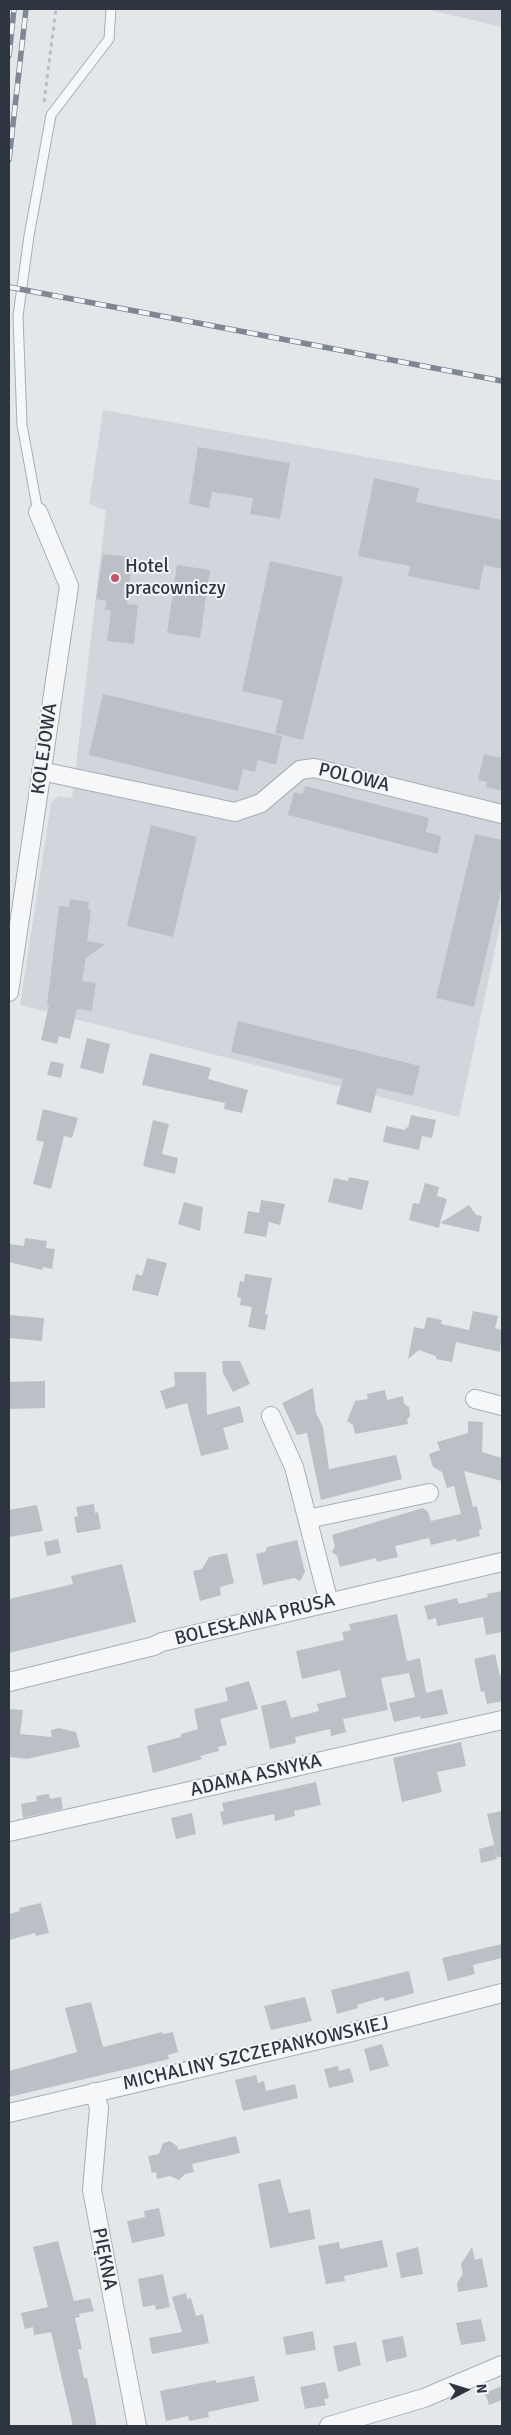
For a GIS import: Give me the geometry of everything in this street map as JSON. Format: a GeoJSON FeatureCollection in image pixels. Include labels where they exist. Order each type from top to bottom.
{"type":"FeatureCollection","features":[{"type":"Feature","properties":{"kind":"street","name":"KOLEJOWA"},"geometry":{"type":"LineString","coordinates":[[9,992],[69,586],[38,512]]}},
{"type":"Feature","properties":{"kind":"street","name":"POLOWA"},"geometry":{"type":"LineString","coordinates":[[41,772],[235,812],[261,803],[300,770],[314,768],[502,814]]}},
{"type":"Feature","properties":{"kind":"street"},"geometry":{"type":"LineString","coordinates":[[475,1399],[502,1406]]}},
{"type":"Feature","properties":{"kind":"street"},"geometry":{"type":"LineString","coordinates":[[271,1416],[294,1467],[329,1603]]}},
{"type":"Feature","properties":{"kind":"street"},"geometry":{"type":"LineString","coordinates":[[308,1519],[429,1493]]}},
{"type":"Feature","properties":{"kind":"street","name":"BOLESŁAWA PRUSA"},"geometry":{"type":"LineString","coordinates":[[9,1682],[502,1562]]}},
{"type":"Feature","properties":{"kind":"street","name":"ADAMA ASNYKA"},"geometry":{"type":"LineString","coordinates":[[9,1832],[502,1720]]}},
{"type":"Feature","properties":{"kind":"street","name":"MICHALINY SZCZEPANKOWSKIEJ"},"geometry":{"type":"LineString","coordinates":[[9,2114],[94,2092],[348,2033],[502,1993]]}},
{"type":"Feature","properties":{"kind":"street","name":"PIĘKNA"},"geometry":{"type":"LineString","coordinates":[[94,2092],[99,2108],[92,2190],[137,2426]]}},
{"type":"Feature","properties":{"kind":"street"},"geometry":{"type":"LineString","coordinates":[[329,2426],[424,2398],[502,2365]]}},
{"type":"Feature","properties":{"kind":"lane"},"geometry":{"type":"LineString","coordinates":[[38,512],[22,425],[18,316],[29,236],[51,115],[108,39],[111,9]]}},
{"type":"Feature","properties":{"kind":"path"},"geometry":{"type":"LineString","coordinates":[[51,115],[44,103],[56,9]]}},
{"type":"Feature","properties":{"kind":"shaded area"},"geometry":{"type":"Polygon","coordinates":[[[425,9],[502,9],[502,27],[425,9]]]}},
{"type":"Feature","properties":{"kind":"shaded area"},"geometry":{"type":"Polygon","coordinates":[[[103,410],[502,481],[502,917],[459,1117],[20,1005],[51,803],[58,796],[72,798],[106,511],[89,504],[103,410]]]}},
{"type":"Feature","properties":{"kind":"building"},"geometry":{"type":"Polygon","coordinates":[[[198,447],[290,463],[280,519],[250,514],[253,498],[212,492],[209,508],[189,504],[198,447]]]}},
{"type":"Feature","properties":{"kind":"building"},"geometry":{"type":"Polygon","coordinates":[[[374,478],[419,488],[416,502],[502,520],[502,569],[484,565],[479,590],[408,576],[410,566],[358,556],[374,478]]]}},
{"type":"Feature","properties":{"kind":"building","name":"Hotel pracowniczy"},"geometry":{"type":"Polygon","coordinates":[[[103,554],[133,557],[127,604],[138,605],[134,644],[107,641],[111,610],[105,610],[106,601],[96,599],[103,554]]]}},
{"type":"Feature","properties":{"kind":"building"},"geometry":{"type":"Polygon","coordinates":[[[270,561],[343,577],[303,740],[275,733],[283,700],[242,691],[270,561]]]}},
{"type":"Feature","properties":{"kind":"building"},"geometry":{"type":"Polygon","coordinates":[[[177,565],[210,570],[200,638],[167,633],[177,565]]]}},
{"type":"Feature","properties":{"kind":"building"},"geometry":{"type":"Polygon","coordinates":[[[103,694],[282,736],[276,765],[258,760],[255,772],[243,769],[238,791],[89,755],[103,694]]]}},
{"type":"Feature","properties":{"kind":"building"},"geometry":{"type":"Polygon","coordinates":[[[484,754],[502,758],[502,791],[486,787],[487,782],[478,780],[484,754]]]}},
{"type":"Feature","properties":{"kind":"building"},"geometry":{"type":"Polygon","coordinates":[[[305,786],[429,818],[426,832],[441,836],[438,854],[288,815],[294,792],[303,794],[305,786]]]}},
{"type":"Feature","properties":{"kind":"building"},"geometry":{"type":"Polygon","coordinates":[[[151,825],[197,837],[173,937],[127,926],[151,825]]]}},
{"type":"Feature","properties":{"kind":"building"},"geometry":{"type":"Polygon","coordinates":[[[475,834],[502,840],[502,886],[474,1007],[436,998],[475,834]]]}},
{"type":"Feature","properties":{"kind":"building"},"geometry":{"type":"Polygon","coordinates":[[[70,899],[89,902],[88,909],[91,910],[87,941],[105,944],[86,958],[82,981],[96,983],[92,1011],[77,1009],[70,1039],[59,1036],[57,1044],[41,1040],[49,1005],[47,1005],[59,906],[69,907],[70,899]]]}},
{"type":"Feature","properties":{"kind":"building"},"geometry":{"type":"Polygon","coordinates":[[[238,1021],[420,1066],[413,1096],[377,1088],[371,1113],[336,1104],[343,1079],[231,1052],[238,1021]]]}},
{"type":"Feature","properties":{"kind":"building"},"geometry":{"type":"Polygon","coordinates":[[[87,1038],[110,1044],[103,1074],[80,1068],[87,1038]]]}},
{"type":"Feature","properties":{"kind":"building"},"geometry":{"type":"Polygon","coordinates":[[[150,1053],[211,1068],[208,1079],[248,1090],[242,1113],[224,1109],[225,1103],[142,1085],[150,1053]]]}},
{"type":"Feature","properties":{"kind":"building"},"geometry":{"type":"Polygon","coordinates":[[[51,1061],[64,1064],[61,1078],[47,1075],[51,1061]]]}},
{"type":"Feature","properties":{"kind":"building"},"geometry":{"type":"Polygon","coordinates":[[[43,1109],[78,1118],[72,1138],[64,1136],[51,1189],[33,1184],[44,1142],[36,1140],[43,1109]]]}},
{"type":"Feature","properties":{"kind":"building"},"geometry":{"type":"Polygon","coordinates":[[[411,1115],[436,1120],[432,1138],[422,1136],[419,1150],[383,1142],[386,1126],[405,1130],[406,1127],[408,1128],[411,1115]]]}},
{"type":"Feature","properties":{"kind":"building"},"geometry":{"type":"Polygon","coordinates":[[[153,1120],[169,1124],[162,1154],[178,1158],[175,1174],[143,1166],[153,1120]]]}},
{"type":"Feature","properties":{"kind":"building"},"geometry":{"type":"Polygon","coordinates":[[[349,1177],[369,1181],[362,1210],[328,1202],[334,1178],[348,1181],[349,1177]]]}},
{"type":"Feature","properties":{"kind":"building"},"geometry":{"type":"Polygon","coordinates":[[[425,1183],[439,1187],[437,1196],[447,1199],[439,1228],[409,1220],[413,1203],[419,1204],[425,1183]]]}},
{"type":"Feature","properties":{"kind":"building"},"geometry":{"type":"Polygon","coordinates":[[[261,1200],[285,1204],[280,1225],[269,1222],[266,1237],[244,1233],[248,1211],[259,1213],[261,1200]]]}},
{"type":"Feature","properties":{"kind":"building"},"geometry":{"type":"Polygon","coordinates":[[[184,1202],[203,1207],[200,1231],[178,1224],[184,1202]]]}},
{"type":"Feature","properties":{"kind":"building"},"geometry":{"type":"Polygon","coordinates":[[[469,1205],[476,1215],[482,1216],[479,1232],[440,1223],[469,1205]]]}},
{"type":"Feature","properties":{"kind":"building"},"geometry":{"type":"Polygon","coordinates":[[[25,1238],[47,1241],[46,1248],[55,1249],[52,1269],[43,1267],[42,1270],[9,1262],[9,1244],[24,1246],[25,1238]]]}},
{"type":"Feature","properties":{"kind":"building"},"geometry":{"type":"Polygon","coordinates":[[[147,1258],[167,1263],[158,1296],[132,1290],[136,1274],[142,1276],[147,1258]]]}},
{"type":"Feature","properties":{"kind":"building"},"geometry":{"type":"Polygon","coordinates":[[[245,1274],[272,1278],[265,1314],[268,1315],[265,1330],[248,1327],[252,1307],[240,1305],[241,1298],[237,1297],[240,1281],[244,1282],[245,1274]]]}},
{"type":"Feature","properties":{"kind":"building"},"geometry":{"type":"Polygon","coordinates":[[[473,1311],[498,1316],[495,1328],[502,1330],[500,1352],[456,1342],[452,1362],[436,1359],[436,1356],[419,1350],[408,1359],[414,1327],[424,1329],[427,1317],[442,1320],[441,1324],[469,1330],[473,1311]]]}},
{"type":"Feature","properties":{"kind":"building"},"geometry":{"type":"Polygon","coordinates":[[[10,1315],[44,1318],[42,1341],[9,1338],[10,1315]]]}},
{"type":"Feature","properties":{"kind":"building"},"geometry":{"type":"Polygon","coordinates":[[[222,1361],[240,1361],[250,1384],[233,1392],[223,1373],[222,1361]]]}},
{"type":"Feature","properties":{"kind":"building"},"geometry":{"type":"Polygon","coordinates":[[[174,1372],[206,1372],[207,1415],[240,1406],[244,1422],[223,1428],[229,1449],[201,1456],[187,1403],[166,1409],[160,1391],[175,1386],[174,1372]]]}},
{"type":"Feature","properties":{"kind":"building"},"geometry":{"type":"Polygon","coordinates":[[[45,1381],[45,1408],[9,1409],[9,1382],[45,1381]]]}},
{"type":"Feature","properties":{"kind":"building"},"geometry":{"type":"Polygon","coordinates":[[[313,1388],[316,1413],[323,1427],[329,1469],[396,1455],[402,1479],[321,1500],[307,1433],[297,1435],[282,1403],[313,1388]]]}},
{"type":"Feature","properties":{"kind":"building"},"geometry":{"type":"Polygon","coordinates":[[[385,1390],[387,1400],[403,1396],[404,1404],[409,1407],[410,1416],[407,1420],[408,1424],[355,1434],[353,1425],[347,1421],[355,1401],[368,1399],[367,1394],[385,1390]]]}},
{"type":"Feature","properties":{"kind":"building"},"geometry":{"type":"Polygon","coordinates":[[[468,1421],[483,1422],[482,1452],[502,1458],[502,1481],[464,1471],[473,1507],[477,1506],[482,1529],[479,1530],[480,1536],[457,1542],[456,1539],[431,1545],[429,1538],[395,1546],[398,1557],[377,1562],[376,1558],[340,1567],[337,1556],[332,1552],[335,1546],[332,1535],[423,1508],[428,1512],[431,1521],[461,1514],[454,1486],[447,1488],[442,1472],[433,1467],[429,1454],[440,1450],[437,1442],[468,1433],[468,1421]]]}},
{"type":"Feature","properties":{"kind":"building"},"geometry":{"type":"Polygon","coordinates":[[[94,1504],[95,1513],[98,1512],[101,1529],[77,1533],[74,1517],[78,1516],[76,1507],[94,1504]]]}},
{"type":"Feature","properties":{"kind":"building"},"geometry":{"type":"Polygon","coordinates":[[[37,1505],[43,1531],[9,1537],[9,1510],[37,1505]]]}},
{"type":"Feature","properties":{"kind":"building"},"geometry":{"type":"Polygon","coordinates":[[[58,1539],[61,1553],[47,1556],[44,1542],[58,1539]]]}},
{"type":"Feature","properties":{"kind":"building"},"geometry":{"type":"Polygon","coordinates":[[[297,1540],[305,1572],[300,1581],[294,1578],[263,1585],[256,1554],[265,1552],[267,1547],[297,1540]]]}},
{"type":"Feature","properties":{"kind":"building"},"geometry":{"type":"Polygon","coordinates":[[[227,1553],[234,1583],[220,1587],[221,1595],[200,1601],[193,1571],[202,1569],[209,1557],[227,1553]]]}},
{"type":"Feature","properties":{"kind":"building"},"geometry":{"type":"Polygon","coordinates":[[[122,1564],[136,1622],[9,1653],[9,1599],[73,1584],[71,1576],[122,1564]]]}},
{"type":"Feature","properties":{"kind":"building"},"geometry":{"type":"Polygon","coordinates":[[[502,1591],[502,1632],[486,1635],[483,1617],[437,1626],[436,1618],[428,1620],[424,1606],[457,1598],[459,1604],[488,1597],[487,1594],[502,1591]]]}},
{"type":"Feature","properties":{"kind":"building"},"geometry":{"type":"Polygon","coordinates":[[[397,1614],[407,1661],[420,1658],[426,1693],[442,1689],[448,1714],[421,1719],[420,1716],[394,1722],[389,1703],[415,1697],[409,1673],[381,1678],[388,1710],[343,1719],[346,1732],[331,1736],[330,1729],[295,1737],[296,1743],[270,1749],[261,1706],[286,1700],[291,1718],[319,1711],[317,1704],[346,1697],[340,1670],[302,1679],[296,1651],[344,1640],[342,1632],[351,1630],[349,1624],[397,1614]]]}},
{"type":"Feature","properties":{"kind":"building"},"geometry":{"type":"Polygon","coordinates":[[[495,1654],[500,1676],[502,1675],[502,1701],[487,1704],[484,1691],[481,1692],[474,1659],[495,1654]]]}},
{"type":"Feature","properties":{"kind":"building"},"geometry":{"type":"Polygon","coordinates":[[[249,1681],[258,1709],[220,1719],[227,1745],[218,1747],[219,1751],[200,1756],[202,1759],[153,1773],[147,1746],[181,1737],[181,1734],[198,1729],[194,1709],[228,1701],[225,1688],[249,1681]]]}},
{"type":"Feature","properties":{"kind":"building"},"geometry":{"type":"Polygon","coordinates":[[[10,1709],[23,1710],[20,1734],[52,1737],[51,1730],[59,1728],[76,1732],[80,1747],[27,1759],[9,1757],[10,1709]]]}},
{"type":"Feature","properties":{"kind":"building"},"geometry":{"type":"Polygon","coordinates":[[[461,1742],[466,1766],[437,1772],[442,1792],[402,1802],[393,1758],[461,1742]]]}},
{"type":"Feature","properties":{"kind":"building"},"geometry":{"type":"Polygon","coordinates":[[[316,1782],[321,1805],[294,1811],[295,1816],[275,1821],[274,1814],[223,1825],[220,1812],[224,1811],[222,1803],[316,1782]]]}},
{"type":"Feature","properties":{"kind":"building"},"geometry":{"type":"Polygon","coordinates":[[[49,1794],[50,1799],[61,1797],[63,1809],[23,1818],[21,1804],[37,1801],[36,1796],[49,1794]]]}},
{"type":"Feature","properties":{"kind":"building"},"geometry":{"type":"Polygon","coordinates":[[[502,1811],[502,1857],[497,1857],[487,1814],[502,1811]]]}},
{"type":"Feature","properties":{"kind":"building"},"geometry":{"type":"Polygon","coordinates":[[[192,1813],[196,1834],[176,1839],[171,1818],[192,1813]]]}},
{"type":"Feature","properties":{"kind":"building"},"geometry":{"type":"Polygon","coordinates":[[[494,1845],[497,1859],[481,1863],[479,1849],[494,1845]]]}},
{"type":"Feature","properties":{"kind":"building"},"geometry":{"type":"Polygon","coordinates":[[[41,1903],[49,1933],[36,1936],[35,1933],[9,1940],[9,1914],[20,1911],[19,1908],[41,1903]]]}},
{"type":"Feature","properties":{"kind":"building"},"geometry":{"type":"Polygon","coordinates":[[[502,1944],[502,1958],[473,1965],[475,1974],[448,1981],[442,1958],[502,1944]]]}},
{"type":"Feature","properties":{"kind":"building"},"geometry":{"type":"Polygon","coordinates":[[[409,1971],[414,1993],[385,2001],[383,1997],[357,2005],[358,2008],[337,2014],[331,1990],[409,1971]]]}},
{"type":"Feature","properties":{"kind":"building"},"geometry":{"type":"Polygon","coordinates":[[[305,1997],[312,2021],[271,2030],[264,2006],[305,1997]]]}},
{"type":"Feature","properties":{"kind":"building"},"geometry":{"type":"Polygon","coordinates":[[[91,2002],[103,2047],[162,2032],[163,2034],[173,2032],[178,2052],[168,2055],[169,2059],[9,2097],[9,2071],[77,2052],[65,2008],[91,2002]]]}},
{"type":"Feature","properties":{"kind":"building"},"geometry":{"type":"Polygon","coordinates":[[[382,2044],[389,2066],[370,2071],[364,2049],[382,2044]]]}},
{"type":"Feature","properties":{"kind":"building"},"geometry":{"type":"Polygon","coordinates":[[[338,2066],[339,2071],[350,2068],[354,2082],[329,2088],[324,2069],[338,2066]]]}},
{"type":"Feature","properties":{"kind":"building"},"geometry":{"type":"Polygon","coordinates":[[[256,2075],[258,2083],[264,2081],[266,2091],[295,2084],[298,2098],[243,2111],[235,2080],[256,2075]]]}},
{"type":"Feature","properties":{"kind":"building"},"geometry":{"type":"Polygon","coordinates":[[[236,2136],[240,2153],[192,2164],[194,2172],[185,2174],[179,2180],[170,2176],[157,2179],[156,2172],[152,2173],[148,2156],[159,2154],[163,2143],[170,2141],[177,2146],[178,2150],[236,2136]]]}},
{"type":"Feature","properties":{"kind":"building"},"geometry":{"type":"Polygon","coordinates":[[[280,2179],[289,2213],[310,2209],[315,2239],[270,2248],[258,2184],[280,2179]]]}},
{"type":"Feature","properties":{"kind":"building"},"geometry":{"type":"Polygon","coordinates":[[[159,2208],[165,2236],[132,2243],[127,2221],[145,2217],[144,2211],[159,2208]]]}},
{"type":"Feature","properties":{"kind":"building"},"geometry":{"type":"Polygon","coordinates":[[[382,2240],[388,2267],[344,2276],[345,2281],[326,2284],[318,2246],[339,2242],[340,2249],[382,2240]]]}},
{"type":"Feature","properties":{"kind":"building"},"geometry":{"type":"Polygon","coordinates":[[[58,2241],[74,2301],[90,2298],[94,2311],[79,2314],[80,2317],[75,2318],[82,2349],[78,2349],[84,2378],[87,2378],[97,2426],[73,2426],[51,2332],[34,2335],[33,2327],[25,2329],[21,2313],[48,2307],[33,2247],[58,2241]]]}},
{"type":"Feature","properties":{"kind":"building"},"geometry":{"type":"Polygon","coordinates":[[[418,2247],[423,2274],[401,2278],[396,2253],[418,2247]]]}},
{"type":"Feature","properties":{"kind":"building"},"geometry":{"type":"Polygon","coordinates":[[[472,2247],[475,2260],[482,2258],[488,2287],[458,2292],[457,2283],[463,2274],[461,2264],[472,2247]]]}},
{"type":"Feature","properties":{"kind":"building"},"geometry":{"type":"Polygon","coordinates":[[[163,2274],[170,2307],[156,2310],[155,2305],[143,2307],[138,2279],[163,2274]]]}},
{"type":"Feature","properties":{"kind":"building"},"geometry":{"type":"Polygon","coordinates":[[[186,2293],[187,2299],[191,2298],[196,2316],[203,2314],[209,2343],[152,2354],[149,2338],[182,2332],[172,2297],[186,2293]]]}},
{"type":"Feature","properties":{"kind":"building"},"geometry":{"type":"Polygon","coordinates":[[[481,2319],[486,2341],[461,2345],[456,2323],[481,2319]]]}},
{"type":"Feature","properties":{"kind":"building"},"geometry":{"type":"Polygon","coordinates":[[[313,2331],[316,2350],[286,2355],[283,2337],[313,2331]]]}},
{"type":"Feature","properties":{"kind":"building"},"geometry":{"type":"Polygon","coordinates":[[[403,2336],[407,2357],[386,2362],[382,2340],[403,2336]]]}},
{"type":"Feature","properties":{"kind":"building"},"geometry":{"type":"Polygon","coordinates":[[[356,2342],[361,2365],[338,2372],[333,2346],[356,2342]]]}},
{"type":"Feature","properties":{"kind":"building"},"geometry":{"type":"Polygon","coordinates":[[[254,2376],[259,2401],[208,2412],[209,2417],[189,2421],[188,2416],[166,2421],[160,2391],[216,2380],[216,2383],[254,2376]]]}},
{"type":"Feature","properties":{"kind":"building"},"geometry":{"type":"Polygon","coordinates":[[[325,2382],[329,2398],[324,2399],[326,2405],[305,2409],[300,2387],[325,2382]]]}},
{"type":"Feature","properties":{"kind":"building"},"geometry":{"type":"Polygon","coordinates":[[[502,2386],[502,2400],[489,2405],[485,2393],[502,2386]]]}},
{"type":"Feature","properties":{"kind":"railway"},"geometry":{"type":"LineString","coordinates":[[9,56],[14,9]]}},
{"type":"Feature","properties":{"kind":"railway"},"geometry":{"type":"LineString","coordinates":[[9,160],[26,9]]}},
{"type":"Feature","properties":{"kind":"railway"},"geometry":{"type":"LineString","coordinates":[[9,287],[502,381]]}},
{"type":"Feature","properties":{"kind":"place","name":"Hotel pracowniczy"},"geometry":{"type":"Point","coordinates":[115,578]}}]}
